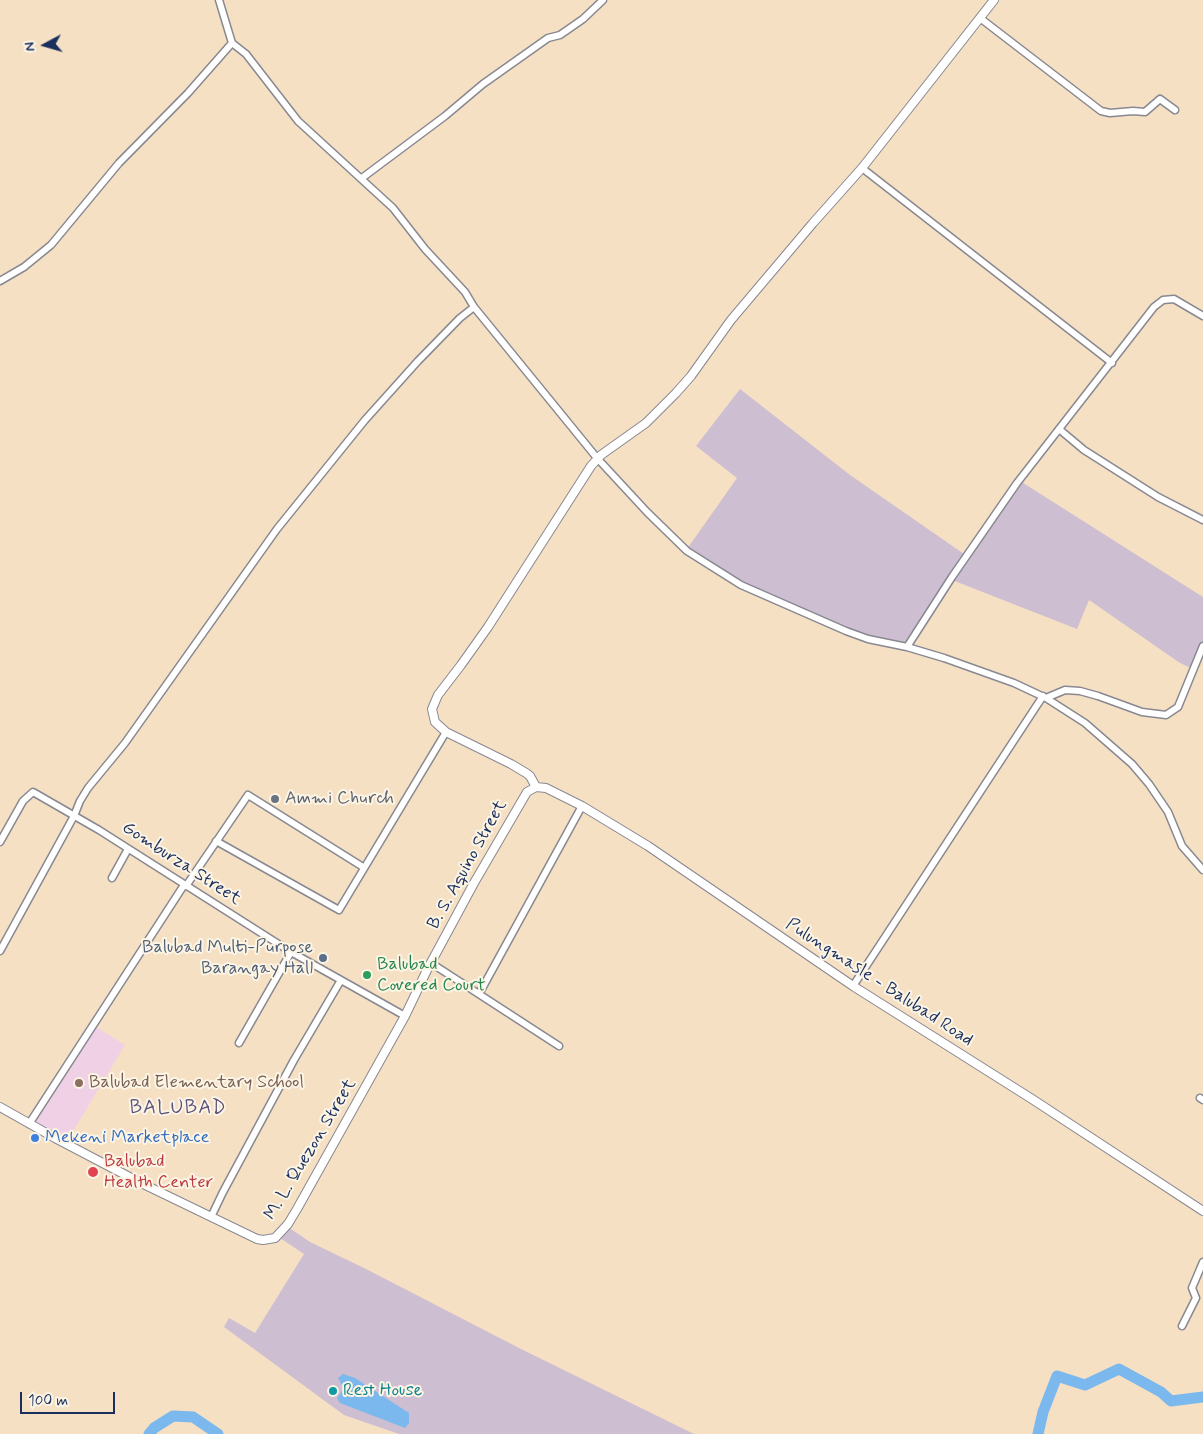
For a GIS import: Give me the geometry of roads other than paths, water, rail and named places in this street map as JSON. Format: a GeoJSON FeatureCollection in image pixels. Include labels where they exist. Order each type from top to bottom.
{"type":"FeatureCollection","features":[{"type":"Feature","properties":{"kind":"street"},"geometry":{"type":"LineString","coordinates":[[219,0],[232,42],[246,54],[298,121],[393,208],[425,249],[465,292],[474,308],[597,458],[647,512],[687,551],[742,585],[846,631],[868,639],[907,647],[1014,683],[1045,697],[1085,723],[1132,764],[1149,784],[1168,812],[1182,846],[1203,870]]}},
{"type":"Feature","properties":{"kind":"street"},"geometry":{"type":"LineString","coordinates":[[362,178],[445,116],[483,84],[548,38],[560,35],[603,0]]}},
{"type":"Feature","properties":{"kind":"street"},"geometry":{"type":"LineString","coordinates":[[536,787],[530,776],[526,773],[446,732],[435,722],[432,709],[438,696],[488,626],[597,458],[646,423],[691,376],[731,320],[862,168],[994,0]]}},
{"type":"Feature","properties":{"kind":"street"},"geometry":{"type":"LineString","coordinates":[[980,18],[1100,111],[1110,113],[1146,112],[1160,99],[1175,110]]}},
{"type":"Feature","properties":{"kind":"street"},"geometry":{"type":"LineString","coordinates":[[0,281],[24,267],[52,245],[119,163],[188,93],[232,42]]}},
{"type":"Feature","properties":{"kind":"street"},"geometry":{"type":"LineString","coordinates":[[862,168],[1112,362]]}},
{"type":"Feature","properties":{"kind":"street"},"geometry":{"type":"LineString","coordinates":[[907,647],[982,533],[1058,429],[1154,307],[1164,300],[1174,299],[1203,316]]}},
{"type":"Feature","properties":{"kind":"street"},"geometry":{"type":"LineString","coordinates":[[0,951],[88,788],[124,743],[277,529],[372,413],[418,361],[460,318],[474,308]]}},
{"type":"Feature","properties":{"kind":"street"},"geometry":{"type":"LineString","coordinates":[[1058,429],[1084,450],[1142,487],[1203,520]]}},
{"type":"Feature","properties":{"kind":"street"},"geometry":{"type":"LineString","coordinates":[[853,986],[1045,697],[1066,690],[1080,691],[1142,712],[1166,715],[1175,711],[1178,707],[1203,646]]}},
{"type":"Feature","properties":{"kind":"street"},"geometry":{"type":"LineString","coordinates":[[216,841],[339,910],[363,867],[446,732]]}},
{"type":"Feature","properties":{"kind":"street","name":"Pulungmasle - Balubad Road"},"geometry":{"type":"LineString","coordinates":[[536,787],[546,788],[582,806],[648,846],[853,986],[1023,1093],[1203,1211]]}},
{"type":"Feature","properties":{"kind":"street","name":"B. S. Aquino Street"},"geometry":{"type":"LineString","coordinates":[[405,1016],[474,883],[527,792],[536,787]]}},
{"type":"Feature","properties":{"kind":"street","name":"Gomburza Street"},"geometry":{"type":"LineString","coordinates":[[0,842],[23,800],[32,792],[128,849],[292,952],[405,1016]]}},
{"type":"Feature","properties":{"kind":"street"},"geometry":{"type":"LineString","coordinates":[[29,1124],[185,885],[248,795],[363,867]]}},
{"type":"Feature","properties":{"kind":"street"},"geometry":{"type":"LineString","coordinates":[[479,994],[582,806]]}},
{"type":"Feature","properties":{"kind":"street"},"geometry":{"type":"LineString","coordinates":[[112,878],[128,849]]}},
{"type":"Feature","properties":{"kind":"street"},"geometry":{"type":"LineString","coordinates":[[239,1043],[292,952]]}},
{"type":"Feature","properties":{"kind":"street"},"geometry":{"type":"LineString","coordinates":[[431,963],[559,1046]]}},
{"type":"Feature","properties":{"kind":"street"},"geometry":{"type":"LineString","coordinates":[[211,1217],[281,1084],[340,980]]}},
{"type":"Feature","properties":{"kind":"street","name":"M. L. Quezon Street"},"geometry":{"type":"LineString","coordinates":[[0,1107],[139,1182],[257,1239],[274,1238],[280,1234],[297,1209],[405,1016]]}},
{"type":"Feature","properties":{"kind":"street"},"geometry":{"type":"LineString","coordinates":[[1182,1326],[1196,1298],[1192,1288],[1203,1262]]}},
{"type":"Feature","properties":{"kind":"water"},"geometry":{"type":"Polygon","coordinates":[[[343,1374],[355,1378],[409,1413],[409,1423],[405,1428],[340,1403],[337,1398],[344,1389],[338,1378],[343,1374]]]}},
{"type":"Feature","properties":{"kind":"waterway"},"geometry":{"type":"LineString","coordinates":[[1038,1434],[1043,1412],[1057,1376],[1085,1385],[1119,1369],[1161,1392],[1171,1401],[1203,1397]]}},
{"type":"Feature","properties":{"kind":"waterway"},"geometry":{"type":"LineString","coordinates":[[149,1434],[154,1428],[173,1416],[193,1417],[218,1434]]}},
{"type":"Feature","properties":{"kind":"place","name":"Ammi Church"},"geometry":{"type":"Point","coordinates":[275,799]}},
{"type":"Feature","properties":{"kind":"place","name":"Balubad Multi-Purpose Barangay Hall"},"geometry":{"type":"Point","coordinates":[323,958]}},
{"type":"Feature","properties":{"kind":"place","name":"Balubad Covered Court"},"geometry":{"type":"Point","coordinates":[367,975]}},
{"type":"Feature","properties":{"kind":"place","name":"Balubad Elementary School"},"geometry":{"type":"Point","coordinates":[79,1083]}},
{"type":"Feature","properties":{"kind":"place","name":"Mekeni Marketplace"},"geometry":{"type":"Point","coordinates":[35,1138]}},
{"type":"Feature","properties":{"kind":"place","name":"Balubad Health Center"},"geometry":{"type":"Point","coordinates":[93,1172]}},
{"type":"Feature","properties":{"kind":"place","name":"Rest House"},"geometry":{"type":"Point","coordinates":[333,1391]}},
{"type":"Feature","properties":{"kind":"district","name":"BALUBAD"},"geometry":{"type":"Point","coordinates":[178,1109]}}]}
